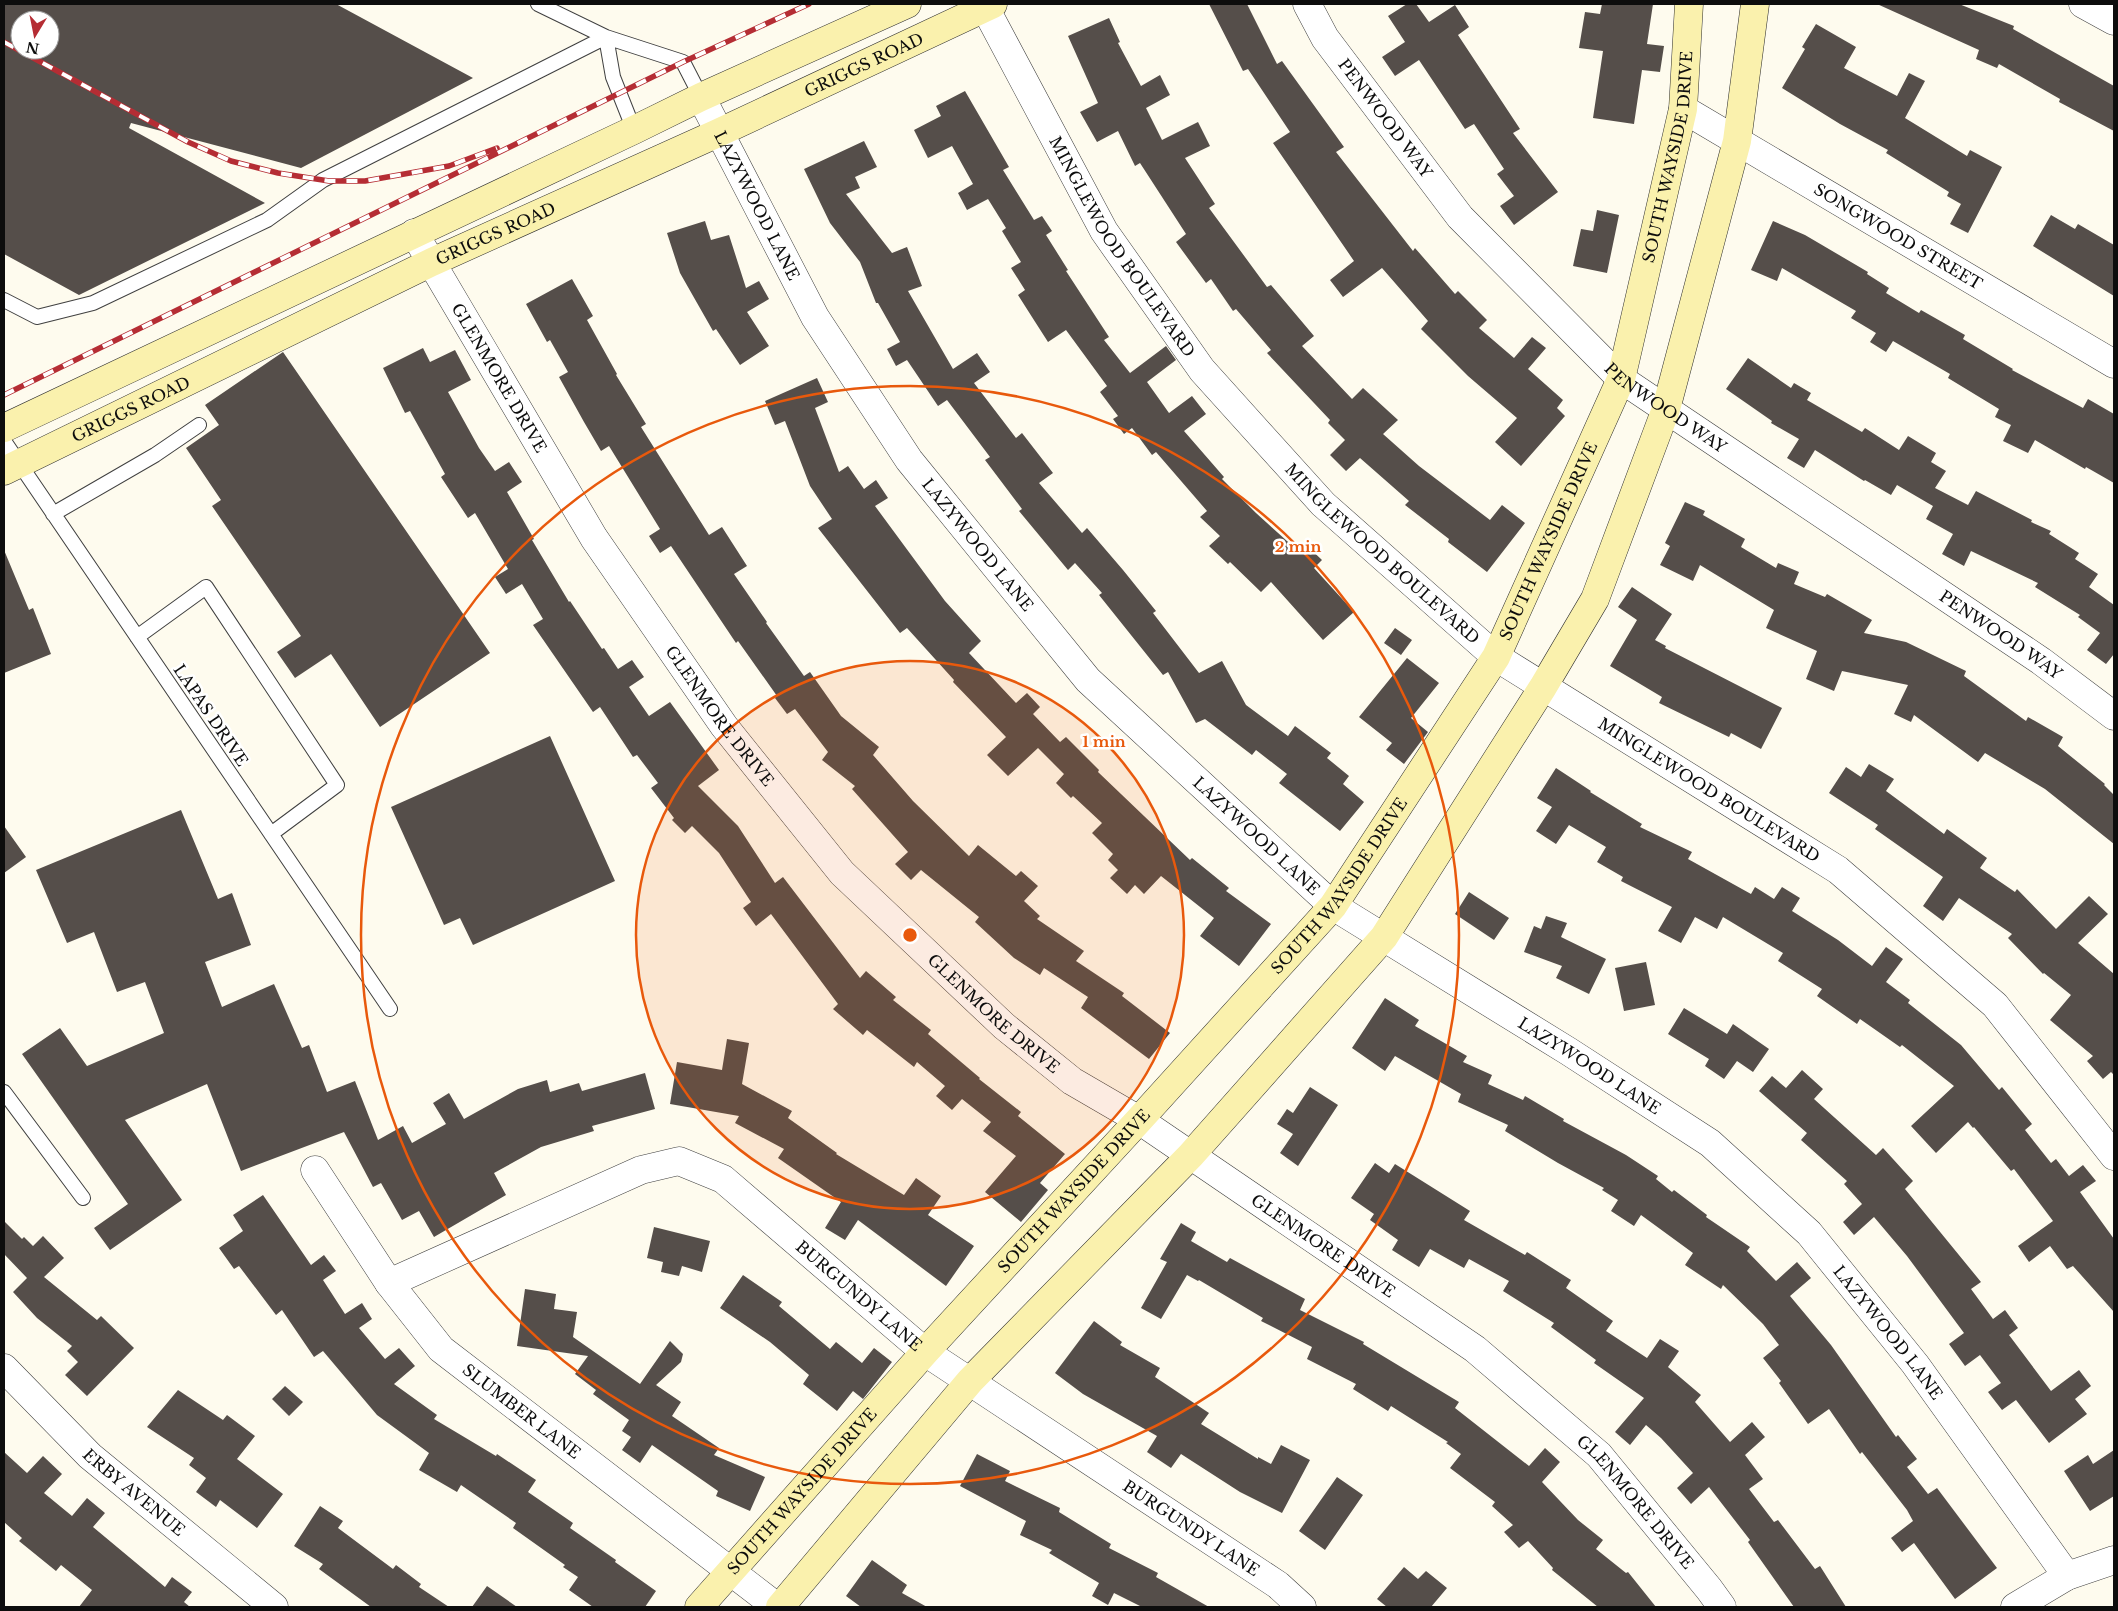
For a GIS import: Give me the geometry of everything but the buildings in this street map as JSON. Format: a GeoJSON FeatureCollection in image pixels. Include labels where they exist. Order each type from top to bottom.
{"type":"FeatureCollection","features":[{"type":"Feature","properties":{"kind":"main road","name":"GRIGGS ROAD"},"geometry":{"type":"LineString","coordinates":[[4,428],[701,97],[907,4]]}},
{"type":"Feature","properties":{"kind":"main road","name":"SOUTH WAYSIDE DRIVE"},"geometry":{"type":"LineString","coordinates":[[699,1607],[925,1352],[1333,906],[1496,657],[1621,379],[1683,109],[1689,4]]}},
{"type":"Feature","properties":{"kind":"main road"},"geometry":{"type":"LineString","coordinates":[[779,1607],[970,1381],[1191,1155],[1384,937],[1543,687],[1595,599],[1666,409],[1737,141],[1755,4]]}},
{"type":"Feature","properties":{"kind":"main road","name":"GRIGGS ROAD"},"geometry":{"type":"LineString","coordinates":[[11,468],[432,262],[718,133],[987,5]]}},
{"type":"Feature","properties":{"kind":"street","name":"PENWOOD WAY"},"geometry":{"type":"LineString","coordinates":[[1307,4],[1325,38],[1460,216],[1621,379],[2041,661],[2114,716]]}},
{"type":"Feature","properties":{"kind":"street"},"geometry":{"type":"LineString","coordinates":[[2082,4],[2114,21]]}},
{"type":"Feature","properties":{"kind":"street","name":"MINGLEWOOD BOULEVARD"},"geometry":{"type":"LineString","coordinates":[[987,5],[1104,231],[1202,370],[1323,504],[1496,657],[1838,870],[1995,1005],[2114,1156]]}},
{"type":"Feature","properties":{"kind":"street","name":"LAZYWOOD LANE"},"geometry":{"type":"LineString","coordinates":[[701,97],[815,318],[909,460],[1088,680],[1333,906],[1568,1051],[1710,1143],[1809,1233],[1915,1364],[2067,1576]]}},
{"type":"Feature","properties":{"kind":"street","name":"SONGWOOD STREET"},"geometry":{"type":"LineString","coordinates":[[1683,109],[2114,364]]}},
{"type":"Feature","properties":{"kind":"street","name":"GLENMORE DRIVE"},"geometry":{"type":"LineString","coordinates":[[414,233],[594,538],[724,726],[842,873],[1004,1026],[1072,1081],[1139,1120],[1475,1349],[1598,1456],[1710,1589],[1722,1607]]}},
{"type":"Feature","properties":{"kind":"street","name":"BURGUNDY LANE"},"geometry":{"type":"LineString","coordinates":[[389,1283],[641,1170],[679,1160],[723,1179],[925,1352],[1278,1585],[1302,1607]]}},
{"type":"Feature","properties":{"kind":"street","name":"SLUMBER LANE"},"geometry":{"type":"LineString","coordinates":[[315,1170],[389,1283],[441,1349],[779,1607]]}},
{"type":"Feature","properties":{"kind":"street","name":"ERBY AVENUE"},"geometry":{"type":"LineString","coordinates":[[4,1368],[90,1456],[274,1607]]}},
{"type":"Feature","properties":{"kind":"street"},"geometry":{"type":"LineString","coordinates":[[2015,1607],[2067,1576],[2114,1560]]}},
{"type":"Feature","properties":{"kind":"lane"},"geometry":{"type":"LineString","coordinates":[[538,4],[606,37],[684,62],[701,97]]}},
{"type":"Feature","properties":{"kind":"lane"},"geometry":{"type":"LineString","coordinates":[[606,37],[613,77],[634,130]]}},
{"type":"Feature","properties":{"kind":"lane"},"geometry":{"type":"LineString","coordinates":[[4,300],[37,317],[93,303],[267,220],[323,180],[606,37]]}},
{"type":"Feature","properties":{"kind":"lane"},"geometry":{"type":"LineString","coordinates":[[53,514],[155,455],[199,425]]}},
{"type":"Feature","properties":{"kind":"lane","name":"LAPAS DRIVE"},"geometry":{"type":"LineString","coordinates":[[4,441],[11,468],[53,514],[390,1009]]}},
{"type":"Feature","properties":{"kind":"lane"},"geometry":{"type":"LineString","coordinates":[[137,637],[206,587],[337,785],[271,834]]}},
{"type":"Feature","properties":{"kind":"lane"},"geometry":{"type":"LineString","coordinates":[[4,1092],[83,1198]]}},
{"type":"Feature","properties":{"kind":"railway"},"geometry":{"type":"LineString","coordinates":[[4,395],[683,62],[809,4]]}},
{"type":"Feature","properties":{"kind":"railway"},"geometry":{"type":"LineString","coordinates":[[4,42],[188,142],[231,161],[278,173],[329,181],[365,181],[449,166],[497,148]]}}]}
